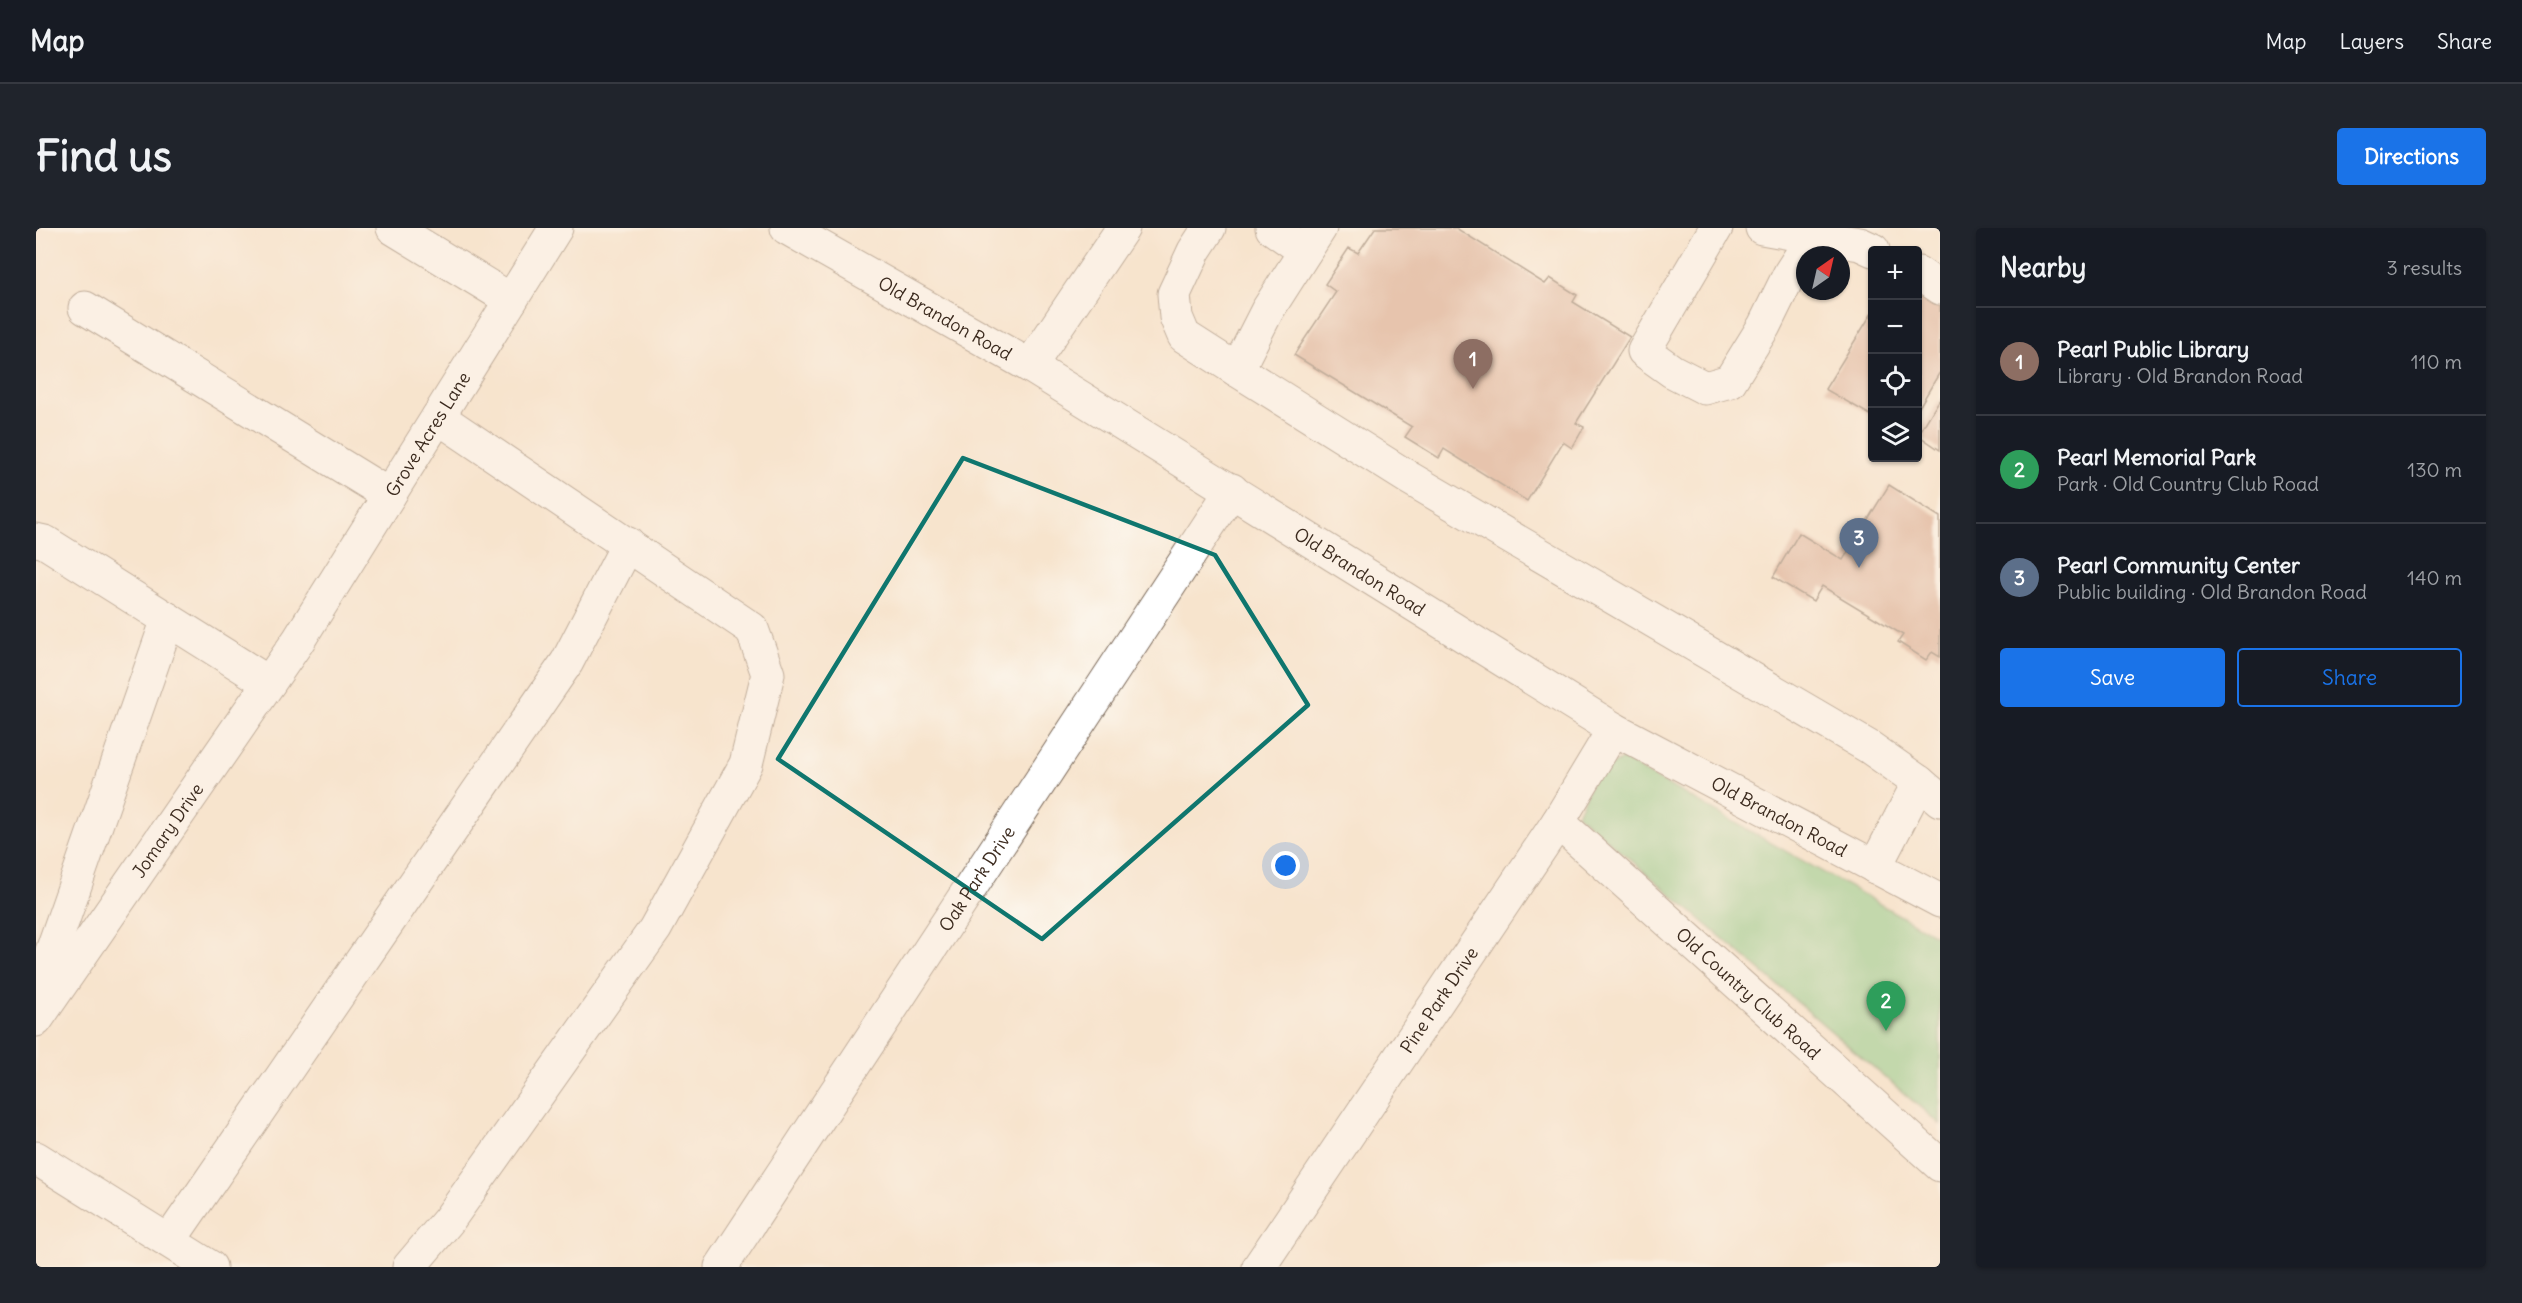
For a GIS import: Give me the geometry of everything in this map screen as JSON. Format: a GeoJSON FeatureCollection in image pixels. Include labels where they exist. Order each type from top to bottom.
{"type":"FeatureCollection","features":[{"type":"Feature","properties":{"kind":"street"},"geometry":{"type":"LineString","coordinates":[[393,228],[511,300]]}},
{"type":"Feature","properties":{"kind":"street","name":"Grove Acres Lane"},"geometry":{"type":"LineString","coordinates":[[298,640],[556,228]]}},
{"type":"Feature","properties":{"kind":"street","name":"Old Brandon Road"},"geometry":{"type":"LineString","coordinates":[[787,228],[1030,366],[1614,729],[1940,901]]}},
{"type":"Feature","properties":{"kind":"street"},"geometry":{"type":"LineString","coordinates":[[1030,366],[1123,228]]}},
{"type":"Feature","properties":{"kind":"street"},"geometry":{"type":"LineString","coordinates":[[1209,228],[1194,251],[1174,294],[1176,317],[1184,336],[1419,484],[1869,747],[1930,791],[1875,867]]}},
{"type":"Feature","properties":{"kind":"street"},"geometry":{"type":"LineString","coordinates":[[1237,370],[1267,311],[1312,240],[1272,228]]}},
{"type":"Feature","properties":{"kind":"street"},"geometry":{"type":"LineString","coordinates":[[1716,228],[1644,351],[1705,388],[1730,381],[1764,326],[1790,273],[1813,237]]}},
{"type":"Feature","properties":{"kind":"street"},"geometry":{"type":"LineString","coordinates":[[1762,228],[1860,244],[1868,248]]}},
{"type":"Feature","properties":{"kind":"street"},"geometry":{"type":"LineString","coordinates":[[1922,276],[1940,288]]}},
{"type":"Feature","properties":{"kind":"street"},"geometry":{"type":"LineString","coordinates":[[85,308],[389,495]]}},
{"type":"Feature","properties":{"kind":"street"},"geometry":{"type":"LineString","coordinates":[[409,1267],[455,1212],[655,929],[746,764],[768,674],[752,629],[438,417]]}},
{"type":"Feature","properties":{"kind":"street","name":"Oak Park Drive"},"geometry":{"type":"LineString","coordinates":[[722,1267],[1232,490]]}},
{"type":"Feature","properties":{"kind":"street"},"geometry":{"type":"LineString","coordinates":[[36,540],[45,542],[269,683]]}},
{"type":"Feature","properties":{"kind":"street"},"geometry":{"type":"LineString","coordinates":[[169,1242],[567,662],[628,544]]}},
{"type":"Feature","properties":{"kind":"street"},"geometry":{"type":"LineString","coordinates":[[36,997],[168,619]]}},
{"type":"Feature","properties":{"kind":"street","name":"Jomary Drive"},"geometry":{"type":"LineString","coordinates":[[36,1020],[298,640]]}},
{"type":"Feature","properties":{"kind":"street","name":"Pine Park Drive"},"geometry":{"type":"LineString","coordinates":[[1259,1267],[1558,822],[1614,729]]}},
{"type":"Feature","properties":{"kind":"street","name":"Old Country Club Road"},"geometry":{"type":"LineString","coordinates":[[1558,822],[1940,1165]]}},
{"type":"Feature","properties":{"kind":"street"},"geometry":{"type":"LineString","coordinates":[[36,1158],[210,1267]]}},
{"type":"Feature","properties":{"kind":"highlighted area"},"geometry":{"type":"Polygon","coordinates":[[[963,458],[1215,555],[1308,705],[1042,939],[778,759],[963,458]]]}},
{"type":"Feature","properties":{"kind":"green space"},"geometry":{"type":"Polygon","coordinates":[[[1622,759],[1940,938],[1940,1124],[1577,814],[1595,774],[1622,759]]]}},
{"type":"Feature","properties":{"kind":"building"},"geometry":{"type":"Polygon","coordinates":[[[1375,228],[1456,228],[1545,284],[1550,278],[1577,295],[1573,302],[1630,337],[1576,423],[1584,427],[1572,448],[1563,442],[1527,501],[1444,449],[1439,458],[1405,437],[1412,427],[1294,355],[1336,292],[1325,284],[1349,248],[1358,253],[1375,228]]]}},
{"type":"Feature","properties":{"kind":"building"},"geometry":{"type":"Polygon","coordinates":[[[1922,291],[1940,303],[1940,372],[1922,402],[1922,291]]]}},
{"type":"Feature","properties":{"kind":"building"},"geometry":{"type":"Polygon","coordinates":[[[1868,319],[1868,414],[1825,389],[1868,319]]]}},
{"type":"Feature","properties":{"kind":"building"},"geometry":{"type":"Polygon","coordinates":[[[1940,399],[1940,450],[1922,438],[1922,428],[1940,399]]]}},
{"type":"Feature","properties":{"kind":"building"},"geometry":{"type":"Polygon","coordinates":[[[1889,485],[1940,517],[1940,657],[1932,652],[1926,660],[1898,642],[1903,635],[1822,586],[1813,601],[1773,577],[1799,533],[1843,560],[1889,485]]]}},
{"type":"Feature","properties":{"kind":"place","name":"Pearl Public Library"},"geometry":{"type":"Point","coordinates":[1473,389]}},
{"type":"Feature","properties":{"kind":"place","name":"Pearl Community Center"},"geometry":{"type":"Point","coordinates":[1859,568]}},
{"type":"Feature","properties":{"kind":"place","name":"Pearl Memorial Park"},"geometry":{"type":"Point","coordinates":[1886,1031]}}]}
